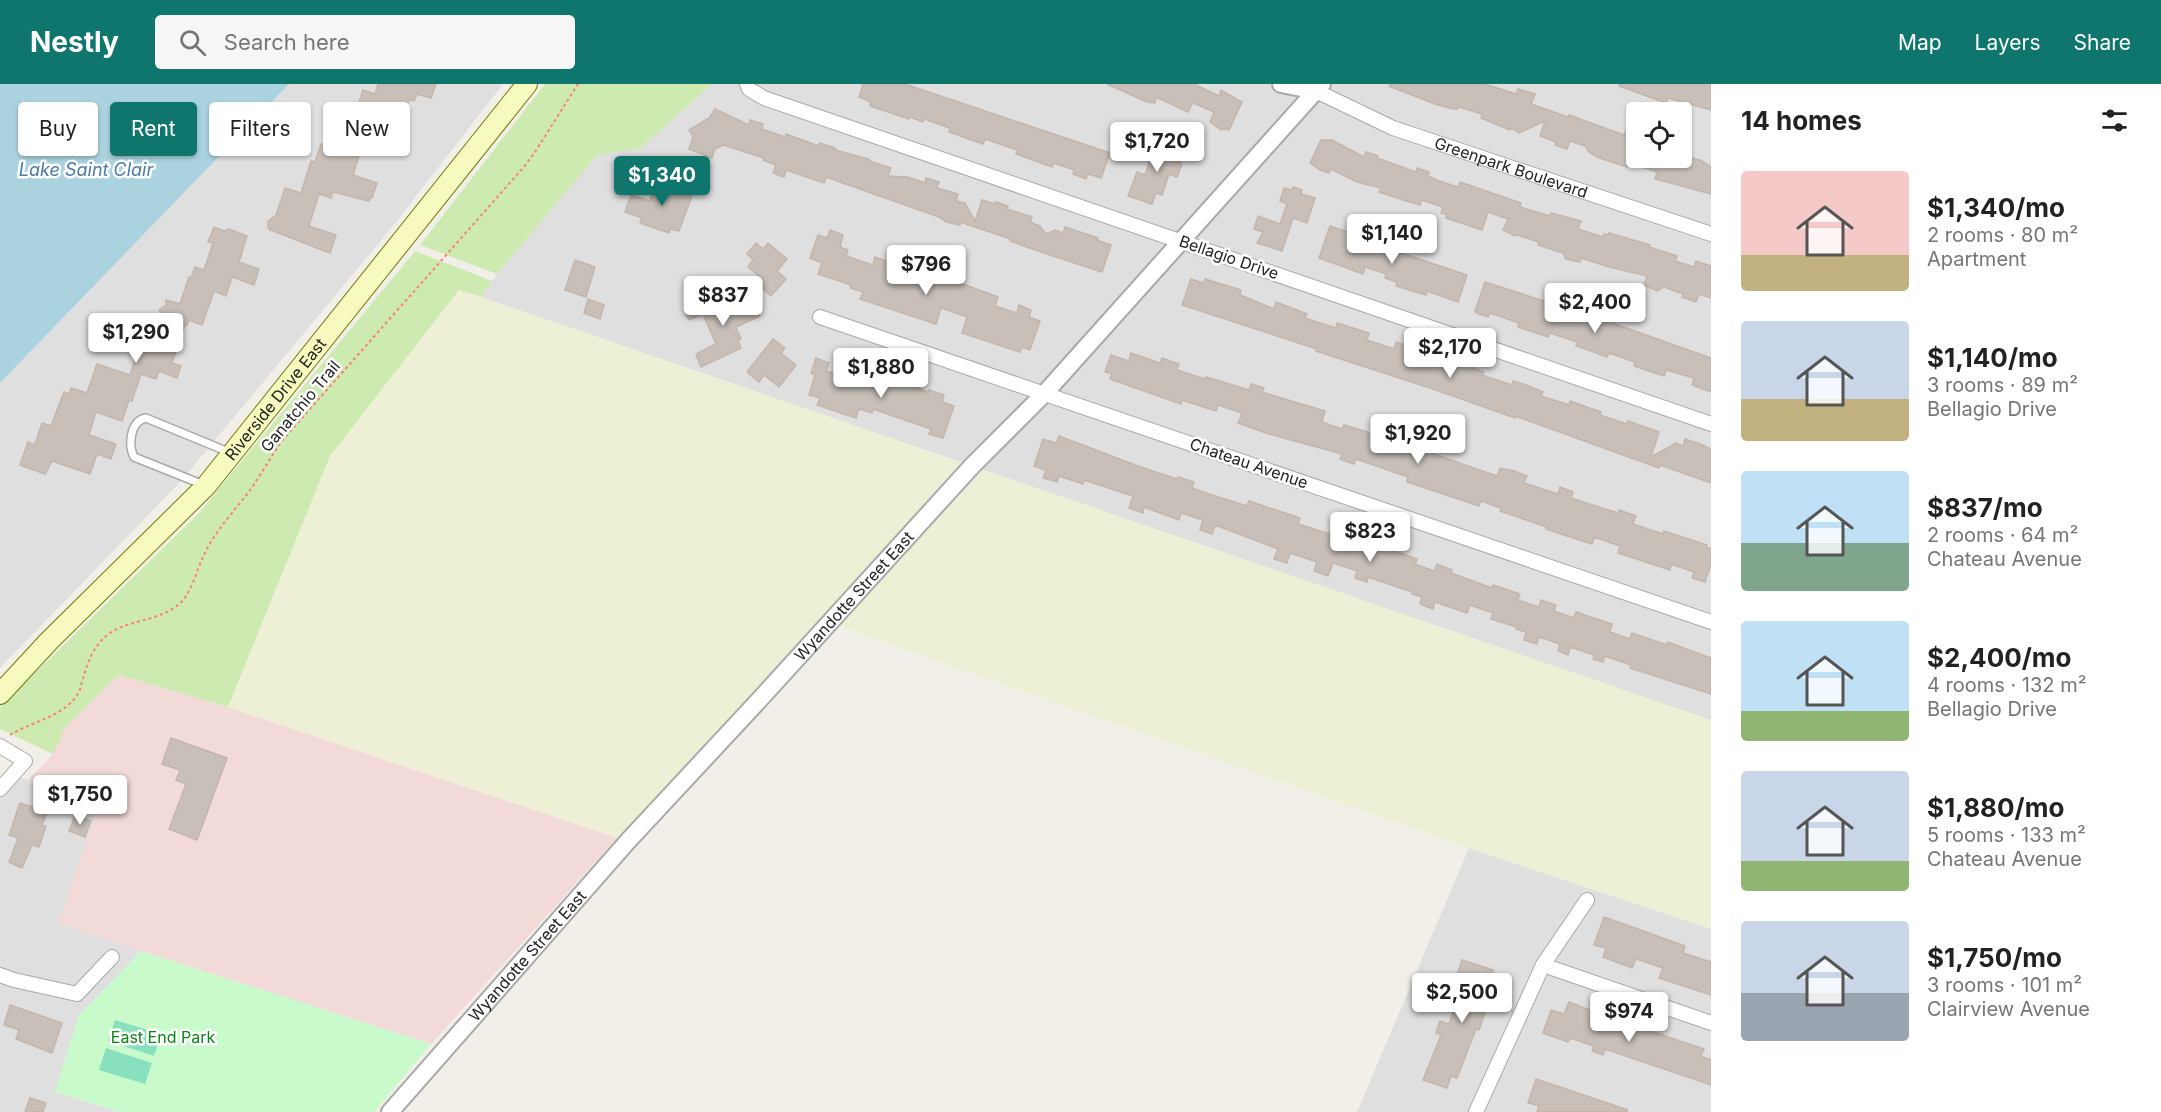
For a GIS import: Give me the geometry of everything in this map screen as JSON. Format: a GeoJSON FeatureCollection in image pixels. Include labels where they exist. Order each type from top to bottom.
{"type":"FeatureCollection","features":[{"type":"Feature","properties":{"kind":"main road","name":"Riverside Drive East"},"geometry":{"type":"LineString","coordinates":[[0,694],[49,641],[206,486],[527,84]]}},
{"type":"Feature","properties":{"kind":"street","name":"Greenpark Boulevard"},"geometry":{"type":"LineString","coordinates":[[1281,84],[1315,86],[1393,128],[1711,234]]}},
{"type":"Feature","properties":{"kind":"street","name":"Bellagio Drive"},"geometry":{"type":"LineString","coordinates":[[748,86],[764,98],[1711,424]]}},
{"type":"Feature","properties":{"kind":"street","name":"Wyandotte Street East"},"geometry":{"type":"LineString","coordinates":[[390,1112],[628,841],[972,466],[1045,393],[1315,86]]}},
{"type":"Feature","properties":{"kind":"street","name":"Chateau Avenue"},"geometry":{"type":"LineString","coordinates":[[820,317],[1711,622]]}},
{"type":"Feature","properties":{"kind":"street"},"geometry":{"type":"LineString","coordinates":[[0,789],[25,761],[3,742]]}},
{"type":"Feature","properties":{"kind":"street"},"geometry":{"type":"LineString","coordinates":[[1476,1112],[1543,965],[1587,900]]}},
{"type":"Feature","properties":{"kind":"street"},"geometry":{"type":"LineString","coordinates":[[0,975],[76,993],[111,957]]}},
{"type":"Feature","properties":{"kind":"street"},"geometry":{"type":"LineString","coordinates":[[1543,965],[1711,1023]]}},
{"type":"Feature","properties":{"kind":"lane"},"geometry":{"type":"LineString","coordinates":[[206,486],[134,457],[131,445],[133,429],[137,423],[146,418],[233,453]]}},
{"type":"Feature","properties":{"kind":"path","name":"Ganatchio Trail"},"geometry":{"type":"LineString","coordinates":[[3,742],[24,727],[53,716],[80,692],[90,657],[111,632],[162,615],[180,604],[219,529],[252,487],[280,443],[523,168],[578,84]]}},
{"type":"Feature","properties":{"kind":"shaded area"},"geometry":{"type":"Polygon","coordinates":[[[289,84],[503,84],[393,226],[181,481],[0,668],[0,383],[219,156],[311,156],[311,102],[272,102],[289,84]]]}},
{"type":"Feature","properties":{"kind":"shaded area"},"geometry":{"type":"Polygon","coordinates":[[[712,84],[1711,84],[1711,720],[481,297],[497,274],[597,154],[641,148],[712,84]]]}},
{"type":"Feature","properties":{"kind":"shaded area"},"geometry":{"type":"Polygon","coordinates":[[[119,675],[228,707],[617,838],[431,1044],[141,951],[58,923],[96,814],[28,780],[53,754],[66,726],[119,675]]]}},
{"type":"Feature","properties":{"kind":"shaded area"},"geometry":{"type":"Polygon","coordinates":[[[7,770],[96,814],[59,923],[141,951],[79,1015],[55,1092],[120,1112],[0,1112],[0,778],[7,770]]]}},
{"type":"Feature","properties":{"kind":"shaded area"},"geometry":{"type":"Polygon","coordinates":[[[1469,848],[1711,929],[1711,1112],[1357,1112],[1469,848]]]}},
{"type":"Feature","properties":{"kind":"green space"},"geometry":{"type":"Polygon","coordinates":[[[545,84],[712,84],[641,148],[597,155],[497,274],[420,245],[545,84]]]}},
{"type":"Feature","properties":{"kind":"green space"},"geometry":{"type":"Polygon","coordinates":[[[415,251],[492,281],[481,297],[459,290],[330,456],[228,707],[119,675],[66,726],[53,754],[0,729],[0,707],[198,514],[415,251]]]}},
{"type":"Feature","properties":{"kind":"green space"},"geometry":{"type":"Polygon","coordinates":[[[459,290],[1711,720],[1711,929],[1469,848],[829,623],[628,841],[228,707],[330,456],[459,290]]]}},
{"type":"Feature","properties":{"kind":"green space","name":"East End Park"},"geometry":{"type":"Polygon","coordinates":[[[141,951],[431,1044],[374,1112],[120,1112],[55,1092],[79,1015],[141,951]]]}},
{"type":"Feature","properties":{"kind":"green space"},"geometry":{"type":"Polygon","coordinates":[[[115,1020],[161,1034],[154,1056],[108,1041],[115,1020]]]}},
{"type":"Feature","properties":{"kind":"green space"},"geometry":{"type":"Polygon","coordinates":[[[106,1048],[152,1063],[145,1084],[99,1070],[106,1048]]]}},
{"type":"Feature","properties":{"kind":"water","name":"Lake Saint Clair"},"geometry":{"type":"Polygon","coordinates":[[[0,84],[289,84],[272,102],[209,102],[209,156],[219,156],[0,383],[0,84]]]}},
{"type":"Feature","properties":{"kind":"building"},"geometry":{"type":"Polygon","coordinates":[[[378,84],[436,84],[431,98],[417,94],[414,101],[409,100],[408,102],[359,102],[363,90],[375,94],[378,84]]]}},
{"type":"Feature","properties":{"kind":"building"},"geometry":{"type":"Polygon","coordinates":[[[863,84],[905,84],[1110,153],[1101,178],[1088,174],[1086,179],[1073,174],[1074,170],[1054,163],[1052,167],[1016,154],[1017,150],[985,139],[983,144],[949,132],[950,129],[947,127],[924,119],[923,122],[910,117],[909,119],[870,106],[871,102],[859,97],[863,84]]]}},
{"type":"Feature","properties":{"kind":"building"},"geometry":{"type":"Polygon","coordinates":[[[1107,84],[1194,84],[1219,96],[1221,90],[1242,102],[1229,130],[1221,130],[1210,122],[1214,112],[1193,103],[1188,112],[1156,97],[1155,103],[1147,102],[1107,84]]]}},
{"type":"Feature","properties":{"kind":"building"},"geometry":{"type":"Polygon","coordinates":[[[1390,84],[1485,84],[1516,94],[1518,89],[1535,94],[1531,104],[1624,135],[1626,131],[1626,167],[1597,157],[1585,146],[1570,141],[1567,149],[1555,145],[1556,142],[1540,136],[1545,121],[1519,133],[1481,118],[1482,114],[1459,107],[1453,109],[1435,104],[1389,86],[1390,84]]]}},
{"type":"Feature","properties":{"kind":"building"},"geometry":{"type":"Polygon","coordinates":[[[1619,84],[1711,84],[1711,110],[1692,105],[1692,102],[1668,98],[1666,102],[1663,102],[1619,86],[1619,84]]]}},
{"type":"Feature","properties":{"kind":"building"},"geometry":{"type":"Polygon","coordinates":[[[715,109],[749,125],[750,120],[763,124],[762,129],[785,137],[786,134],[819,146],[820,143],[835,148],[835,150],[869,159],[869,161],[891,168],[888,176],[908,177],[925,183],[926,178],[939,182],[937,188],[958,194],[956,201],[965,203],[975,221],[982,200],[1008,206],[1007,209],[1032,217],[1030,222],[1040,226],[1046,234],[1055,230],[1063,233],[1065,227],[1098,238],[1097,240],[1111,245],[1102,272],[960,222],[960,225],[946,222],[939,217],[826,177],[824,183],[786,170],[784,177],[773,173],[776,165],[763,160],[764,158],[723,145],[715,149],[712,158],[689,149],[693,137],[689,130],[709,118],[715,109]]]}},
{"type":"Feature","properties":{"kind":"building"},"geometry":{"type":"Polygon","coordinates":[[[1321,140],[1332,140],[1364,157],[1366,152],[1416,172],[1417,168],[1429,172],[1428,176],[1458,187],[1460,182],[1521,203],[1520,207],[1550,216],[1551,213],[1581,221],[1578,229],[1603,237],[1604,234],[1609,233],[1650,245],[1649,247],[1677,256],[1675,261],[1694,267],[1696,261],[1711,266],[1711,298],[1699,294],[1696,302],[1664,287],[1657,291],[1644,285],[1647,276],[1581,258],[1580,262],[1566,259],[1563,253],[1503,230],[1508,219],[1488,212],[1482,230],[1446,218],[1447,215],[1441,213],[1443,207],[1422,200],[1420,205],[1400,199],[1379,192],[1381,188],[1357,182],[1331,169],[1329,173],[1320,170],[1310,163],[1321,140]]]}},
{"type":"Feature","properties":{"kind":"building"},"geometry":{"type":"Polygon","coordinates":[[[1156,141],[1183,151],[1179,163],[1182,164],[1177,177],[1169,174],[1162,195],[1156,193],[1152,204],[1128,196],[1137,172],[1145,175],[1156,141]]]}},
{"type":"Feature","properties":{"kind":"building"},"geometry":{"type":"Polygon","coordinates":[[[321,144],[323,145],[323,156],[359,156],[353,175],[377,183],[369,201],[333,192],[331,198],[319,194],[309,226],[336,235],[330,253],[270,230],[268,227],[268,221],[276,215],[285,188],[301,193],[311,161],[315,162],[321,144]]]}},
{"type":"Feature","properties":{"kind":"building"},"geometry":{"type":"Polygon","coordinates":[[[1692,158],[1700,160],[1711,167],[1711,194],[1655,179],[1657,172],[1645,168],[1692,168],[1692,158]]]}},
{"type":"Feature","properties":{"kind":"building"},"geometry":{"type":"Polygon","coordinates":[[[658,177],[678,184],[685,189],[683,194],[692,196],[679,231],[670,229],[669,233],[640,223],[642,218],[625,212],[631,195],[650,201],[658,177]]]}},
{"type":"Feature","properties":{"kind":"building"},"geometry":{"type":"Polygon","coordinates":[[[1293,187],[1302,190],[1301,194],[1315,198],[1307,223],[1293,218],[1282,251],[1257,243],[1263,232],[1254,229],[1258,216],[1280,224],[1287,204],[1280,201],[1284,188],[1292,190],[1293,187]]]}},
{"type":"Feature","properties":{"kind":"building"},"geometry":{"type":"Polygon","coordinates":[[[1330,226],[1354,234],[1353,237],[1467,275],[1458,302],[1427,291],[1426,295],[1396,286],[1397,282],[1385,278],[1386,274],[1365,267],[1363,274],[1319,258],[1330,226]]]}},
{"type":"Feature","properties":{"kind":"building"},"geometry":{"type":"Polygon","coordinates":[[[214,227],[224,231],[229,229],[247,236],[239,262],[259,269],[254,285],[232,277],[226,296],[214,291],[202,325],[189,320],[187,325],[185,324],[172,363],[181,366],[177,378],[159,371],[156,379],[141,374],[122,421],[96,412],[89,435],[116,444],[111,459],[97,454],[90,474],[52,461],[45,474],[20,465],[28,442],[35,445],[42,423],[51,426],[64,392],[69,394],[71,388],[87,393],[97,364],[130,375],[141,343],[126,334],[133,316],[171,329],[159,310],[166,305],[166,300],[180,304],[189,277],[191,278],[195,267],[204,270],[213,243],[208,242],[214,227]]]}},
{"type":"Feature","properties":{"kind":"building"},"geometry":{"type":"Polygon","coordinates":[[[830,230],[843,235],[840,247],[848,250],[846,256],[873,265],[875,257],[914,271],[913,275],[934,282],[936,274],[998,297],[995,306],[1017,313],[1019,305],[1031,310],[1029,317],[1040,321],[1030,350],[1022,347],[1020,352],[962,333],[967,317],[941,308],[936,324],[860,299],[863,292],[850,288],[851,285],[818,274],[822,263],[810,258],[818,235],[827,238],[830,230]]]}},
{"type":"Feature","properties":{"kind":"building"},"geometry":{"type":"Polygon","coordinates":[[[756,243],[763,249],[768,243],[787,259],[777,271],[786,279],[771,296],[758,285],[763,280],[748,267],[753,260],[747,254],[756,243]]]}},
{"type":"Feature","properties":{"kind":"building"},"geometry":{"type":"Polygon","coordinates":[[[575,260],[595,267],[586,297],[565,290],[575,260]]]}},
{"type":"Feature","properties":{"kind":"building"},"geometry":{"type":"Polygon","coordinates":[[[1191,279],[1203,283],[1205,279],[1241,290],[1240,295],[1274,309],[1276,302],[1307,314],[1305,318],[1336,328],[1337,323],[1369,333],[1367,340],[1394,349],[1396,342],[1427,353],[1426,356],[1453,366],[1455,361],[1484,372],[1482,375],[1512,385],[1513,381],[1526,385],[1543,392],[1541,396],[1569,405],[1570,401],[1601,412],[1600,415],[1627,424],[1628,421],[1659,432],[1651,457],[1676,443],[1683,446],[1685,439],[1700,444],[1711,449],[1711,483],[1660,465],[1659,468],[1515,416],[1515,418],[1182,305],[1191,279]]]}},
{"type":"Feature","properties":{"kind":"building"},"geometry":{"type":"Polygon","coordinates":[[[1485,282],[1604,320],[1711,358],[1711,392],[1692,385],[1694,378],[1666,370],[1664,376],[1634,366],[1635,362],[1609,353],[1607,357],[1576,346],[1577,342],[1550,333],[1548,337],[1518,327],[1519,323],[1490,313],[1488,317],[1476,313],[1485,282]]]}},
{"type":"Feature","properties":{"kind":"building"},"geometry":{"type":"Polygon","coordinates":[[[588,299],[604,305],[600,319],[584,313],[588,299]]]}},
{"type":"Feature","properties":{"kind":"building"},"geometry":{"type":"Polygon","coordinates":[[[708,299],[712,306],[719,303],[723,312],[753,299],[760,316],[736,327],[741,339],[738,340],[741,348],[701,367],[696,354],[716,344],[703,314],[689,320],[685,311],[708,299]]]}},
{"type":"Feature","properties":{"kind":"building"},"geometry":{"type":"Polygon","coordinates":[[[773,339],[785,348],[781,353],[796,365],[779,387],[764,375],[759,382],[747,372],[773,339]]]}},
{"type":"Feature","properties":{"kind":"building"},"geometry":{"type":"Polygon","coordinates":[[[1131,353],[1160,363],[1162,358],[1179,364],[1177,370],[1205,379],[1206,377],[1249,390],[1251,384],[1264,388],[1262,392],[1325,411],[1322,422],[1342,429],[1344,425],[1418,447],[1421,439],[1432,442],[1429,451],[1431,453],[1497,476],[1500,468],[1514,471],[1527,476],[1524,483],[1558,494],[1560,487],[1573,492],[1571,498],[1618,513],[1619,510],[1636,516],[1633,524],[1707,545],[1706,547],[1711,549],[1711,564],[1705,582],[1692,578],[1694,572],[1671,564],[1670,570],[1618,553],[1620,546],[1594,537],[1592,544],[1546,529],[1547,527],[1500,511],[1501,508],[1481,501],[1479,506],[1407,482],[1408,477],[1356,459],[1354,464],[1340,459],[1342,454],[1238,423],[1242,413],[1218,405],[1216,411],[1182,400],[1181,404],[1110,379],[1112,374],[1105,372],[1111,355],[1129,361],[1131,353]]]}},
{"type":"Feature","properties":{"kind":"building"},"geometry":{"type":"Polygon","coordinates":[[[816,358],[829,363],[826,371],[865,387],[868,377],[889,384],[891,379],[944,395],[942,402],[954,406],[943,438],[929,434],[931,429],[873,409],[872,413],[859,409],[856,418],[817,405],[820,398],[809,395],[815,375],[811,373],[816,358]]]}},
{"type":"Feature","properties":{"kind":"building"},"geometry":{"type":"Polygon","coordinates":[[[1059,436],[1138,466],[1194,482],[1192,488],[1212,495],[1247,506],[1249,501],[1300,518],[1298,524],[1330,534],[1332,529],[1370,541],[1367,546],[1387,553],[1388,549],[1417,559],[1415,564],[1434,571],[1437,564],[1452,570],[1451,573],[1492,588],[1493,585],[1520,594],[1518,600],[1539,607],[1541,600],[1556,605],[1554,611],[1574,618],[1576,612],[1612,624],[1610,632],[1630,639],[1632,633],[1667,645],[1668,642],[1711,658],[1711,694],[1630,668],[1631,665],[1605,656],[1603,662],[1593,659],[1594,655],[1570,647],[1568,655],[1558,651],[1560,644],[1539,637],[1537,644],[1524,640],[1526,632],[1491,619],[1493,613],[1470,605],[1467,613],[1435,602],[1433,609],[1420,604],[1422,597],[1412,592],[1368,577],[1367,582],[1355,578],[1357,571],[1333,563],[1328,576],[1314,571],[1317,562],[1290,553],[1287,563],[1274,559],[1278,549],[1215,525],[1212,534],[1200,530],[1203,520],[1181,513],[1179,520],[1144,507],[1143,513],[1129,508],[1133,496],[1084,480],[1083,484],[1059,476],[1057,482],[1043,478],[1046,470],[1034,466],[1043,439],[1056,443],[1059,436]]]}},
{"type":"Feature","properties":{"kind":"building"},"geometry":{"type":"Polygon","coordinates":[[[171,738],[227,758],[197,840],[169,829],[186,784],[176,780],[180,770],[162,764],[171,738]]]}},
{"type":"Feature","properties":{"kind":"building"},"geometry":{"type":"Polygon","coordinates":[[[20,803],[43,810],[42,814],[46,815],[42,825],[46,826],[39,847],[32,845],[22,868],[9,862],[18,838],[9,835],[20,803]]]}},
{"type":"Feature","properties":{"kind":"building"},"geometry":{"type":"Polygon","coordinates":[[[75,815],[91,821],[85,837],[69,831],[75,815]]]}},
{"type":"Feature","properties":{"kind":"building"},"geometry":{"type":"Polygon","coordinates":[[[1604,917],[1685,946],[1683,953],[1711,962],[1711,995],[1659,978],[1663,968],[1636,959],[1632,968],[1603,957],[1606,948],[1594,945],[1604,917]]]}},
{"type":"Feature","properties":{"kind":"building"},"geometry":{"type":"Polygon","coordinates":[[[1462,960],[1493,970],[1489,982],[1499,986],[1494,1000],[1490,999],[1479,1030],[1476,1029],[1457,1078],[1451,1076],[1447,1088],[1423,1080],[1441,1035],[1436,1033],[1440,1021],[1449,1024],[1461,989],[1459,988],[1464,974],[1458,972],[1462,960]]]}},
{"type":"Feature","properties":{"kind":"building"},"geometry":{"type":"Polygon","coordinates":[[[1569,1002],[1605,1016],[1603,1022],[1630,1031],[1632,1025],[1704,1049],[1701,1056],[1711,1060],[1711,1085],[1605,1049],[1603,1055],[1592,1051],[1594,1046],[1570,1038],[1568,1042],[1543,1033],[1551,1010],[1564,1014],[1569,1002]]]}},
{"type":"Feature","properties":{"kind":"building"},"geometry":{"type":"Polygon","coordinates":[[[10,1005],[62,1023],[52,1053],[16,1039],[19,1030],[4,1025],[10,1005]]]}},
{"type":"Feature","properties":{"kind":"building"},"geometry":{"type":"Polygon","coordinates":[[[1536,1079],[1628,1110],[1627,1112],[1537,1112],[1539,1106],[1528,1103],[1536,1079]]]}},
{"type":"Feature","properties":{"kind":"building"},"geometry":{"type":"Polygon","coordinates":[[[30,1098],[46,1103],[43,1112],[25,1112],[30,1098]]]}}]}
